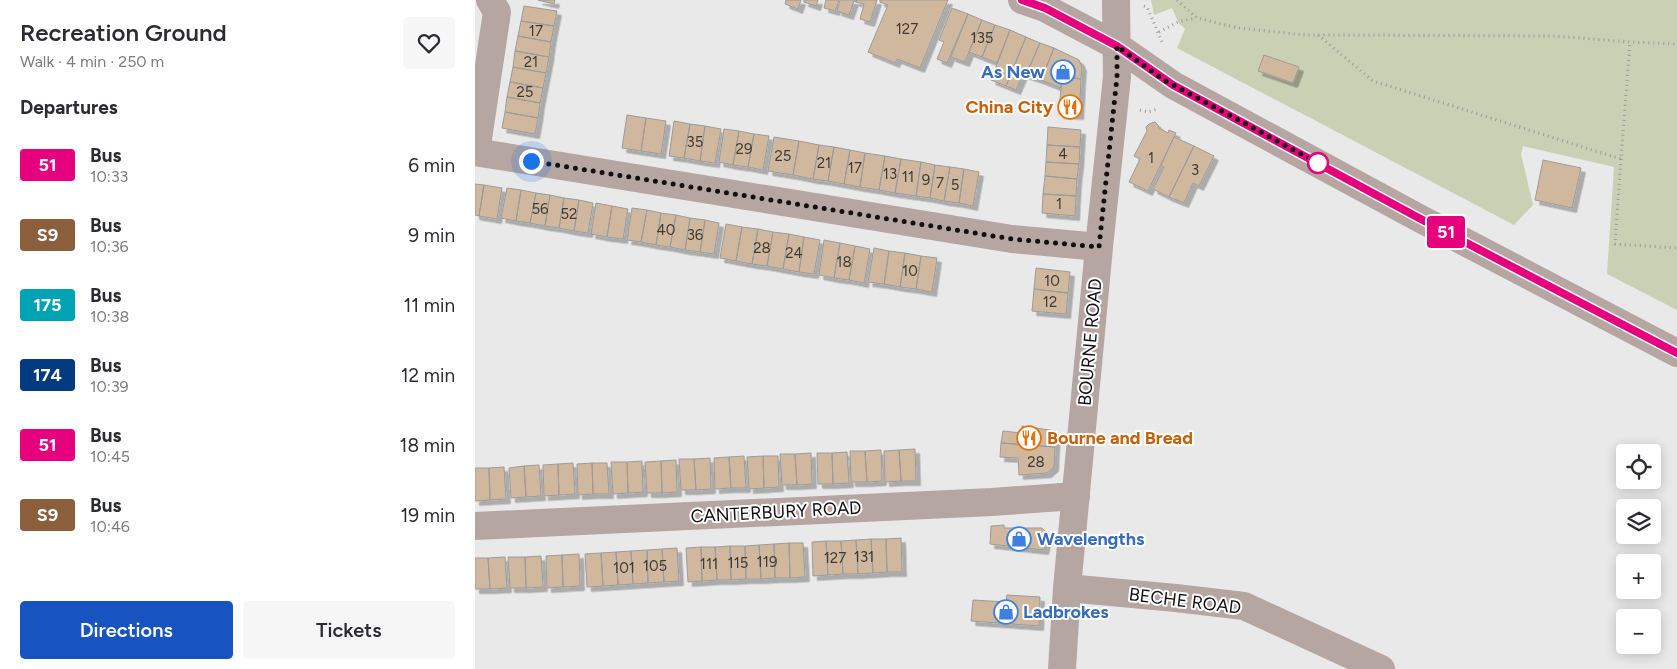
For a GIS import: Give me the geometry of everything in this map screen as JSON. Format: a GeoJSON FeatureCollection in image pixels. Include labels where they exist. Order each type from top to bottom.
{"type":"FeatureCollection","features":[{"type":"Feature","properties":{"kind":"street"},"geometry":{"type":"LineString","coordinates":[[490,0],[497,12],[475,152],[1012,239],[1099,247]]}},
{"type":"Feature","properties":{"kind":"street"},"geometry":{"type":"LineString","coordinates":[[1022,0],[1045,8],[1117,46],[1169,82],[1417,217],[1677,353]]}},
{"type":"Feature","properties":{"kind":"street","name":"BOURNE ROAD"},"geometry":{"type":"LineString","coordinates":[[1062,669],[1067,588],[1117,77],[1116,0]]}},
{"type":"Feature","properties":{"kind":"street","name":"CANTERBURY ROAD"},"geometry":{"type":"LineString","coordinates":[[475,526],[982,503],[1076,496]]}},
{"type":"Feature","properties":{"kind":"street","name":"BECHE ROAD"},"geometry":{"type":"LineString","coordinates":[[1067,588],[1244,606],[1381,669]]}},
{"type":"Feature","properties":{"kind":"path"},"geometry":{"type":"LineString","coordinates":[[1177,0],[1197,18]]}},
{"type":"Feature","properties":{"kind":"path"},"geometry":{"type":"LineString","coordinates":[[1159,32],[1178,22],[1197,18],[1238,28],[1318,34],[1555,36],[1677,44]]}},
{"type":"Feature","properties":{"kind":"path"},"geometry":{"type":"LineString","coordinates":[[1318,34],[1373,81],[1621,159]]}},
{"type":"Feature","properties":{"kind":"path"},"geometry":{"type":"LineString","coordinates":[[1630,42],[1615,244],[1677,248]]}},
{"type":"Feature","properties":{"kind":"green space"},"geometry":{"type":"Polygon","coordinates":[[[1151,0],[1677,0],[1677,310],[1607,274],[1614,167],[1523,146],[1521,154],[1533,205],[1514,225],[1177,48],[1185,29],[1178,22],[1172,8],[1154,15],[1151,0]]]}},
{"type":"Feature","properties":{"kind":"building"},"geometry":{"type":"Polygon","coordinates":[[[538,0],[555,0],[554,4],[538,0]]]}},
{"type":"Feature","properties":{"kind":"building"},"geometry":{"type":"Polygon","coordinates":[[[786,0],[801,0],[798,9],[785,4],[786,0]]]}},
{"type":"Feature","properties":{"kind":"building"},"geometry":{"type":"Polygon","coordinates":[[[804,0],[818,0],[816,6],[804,2],[804,0]]]}},
{"type":"Feature","properties":{"kind":"building"},"geometry":{"type":"Polygon","coordinates":[[[826,0],[839,0],[835,11],[824,8],[826,0]]]}},
{"type":"Feature","properties":{"kind":"building"},"geometry":{"type":"Polygon","coordinates":[[[840,0],[857,0],[856,2],[854,1],[849,15],[837,11],[840,0]]]}},
{"type":"Feature","properties":{"kind":"building"},"geometry":{"type":"Polygon","coordinates":[[[857,0],[877,0],[870,22],[860,19],[864,4],[856,2],[857,0]]]}},
{"type":"Feature","properties":{"kind":"building"},"geometry":{"type":"Polygon","coordinates":[[[880,0],[948,0],[920,68],[897,59],[895,63],[868,52],[888,5],[880,2],[880,0]]]}},
{"type":"Feature","properties":{"kind":"building"},"geometry":{"type":"Polygon","coordinates":[[[524,6],[557,11],[554,26],[521,21],[524,6]]]}},
{"type":"Feature","properties":{"kind":"building"},"geometry":{"type":"Polygon","coordinates":[[[952,8],[968,14],[947,63],[937,59],[944,42],[939,40],[952,8]]]}},
{"type":"Feature","properties":{"kind":"building"},"geometry":{"type":"Polygon","coordinates":[[[968,14],[982,20],[965,62],[951,57],[968,14]]]}},
{"type":"Feature","properties":{"kind":"building"},"geometry":{"type":"Polygon","coordinates":[[[982,20],[995,25],[982,57],[969,52],[982,20]]]}},
{"type":"Feature","properties":{"kind":"building"},"geometry":{"type":"Polygon","coordinates":[[[521,21],[554,26],[551,42],[518,36],[521,21]]]}},
{"type":"Feature","properties":{"kind":"building"},"geometry":{"type":"Polygon","coordinates":[[[995,25],[1010,30],[997,63],[982,57],[995,25]]]}},
{"type":"Feature","properties":{"kind":"building"},"geometry":{"type":"Polygon","coordinates":[[[1010,30],[1026,37],[1006,86],[991,80],[1010,30]]]}},
{"type":"Feature","properties":{"kind":"building"},"geometry":{"type":"Polygon","coordinates":[[[518,36],[551,42],[549,57],[515,51],[518,36]]]}},
{"type":"Feature","properties":{"kind":"building"},"geometry":{"type":"Polygon","coordinates":[[[1026,37],[1040,43],[1026,75],[1023,74],[1016,90],[1006,86],[1026,37]]]}},
{"type":"Feature","properties":{"kind":"building"},"geometry":{"type":"Polygon","coordinates":[[[1040,43],[1054,48],[1041,80],[1026,75],[1040,43]]]}},
{"type":"Feature","properties":{"kind":"building","name":"As New"},"geometry":{"type":"Polygon","coordinates":[[[1054,48],[1079,60],[1082,67],[1081,79],[1062,76],[1061,88],[1041,80],[1054,48]]]}},
{"type":"Feature","properties":{"kind":"building"},"geometry":{"type":"Polygon","coordinates":[[[515,51],[549,57],[546,73],[513,67],[515,51]]]}},
{"type":"Feature","properties":{"kind":"building"},"geometry":{"type":"Polygon","coordinates":[[[1264,55],[1299,67],[1293,83],[1258,71],[1264,55]]]}},
{"type":"Feature","properties":{"kind":"building"},"geometry":{"type":"Polygon","coordinates":[[[513,67],[546,73],[543,88],[510,82],[513,67]]]}},
{"type":"Feature","properties":{"kind":"building"},"geometry":{"type":"Polygon","coordinates":[[[1062,76],[1081,79],[1080,100],[1060,99],[1062,76]]]}},
{"type":"Feature","properties":{"kind":"building"},"geometry":{"type":"Polygon","coordinates":[[[510,82],[543,88],[540,103],[507,97],[510,82]]]}},
{"type":"Feature","properties":{"kind":"building"},"geometry":{"type":"Polygon","coordinates":[[[507,97],[540,103],[538,118],[505,112],[507,97]]]}},
{"type":"Feature","properties":{"kind":"building","name":"China City"},"geometry":{"type":"Polygon","coordinates":[[[1060,99],[1080,100],[1079,115],[1059,114],[1060,99]]]}},
{"type":"Feature","properties":{"kind":"building"},"geometry":{"type":"Polygon","coordinates":[[[505,112],[538,118],[535,134],[502,128],[505,112]]]}},
{"type":"Feature","properties":{"kind":"building"},"geometry":{"type":"Polygon","coordinates":[[[627,115],[646,118],[641,151],[622,148],[627,115]]]}},
{"type":"Feature","properties":{"kind":"building"},"geometry":{"type":"Polygon","coordinates":[[[646,118],[666,121],[661,154],[641,151],[646,118]]]}},
{"type":"Feature","properties":{"kind":"building"},"geometry":{"type":"Polygon","coordinates":[[[674,121],[690,124],[684,158],[669,156],[674,121]]]}},
{"type":"Feature","properties":{"kind":"building"},"geometry":{"type":"Polygon","coordinates":[[[1155,122],[1159,128],[1168,133],[1169,130],[1176,133],[1148,191],[1129,182],[1140,159],[1134,156],[1147,131],[1146,127],[1155,122]]]}},
{"type":"Feature","properties":{"kind":"building"},"geometry":{"type":"Polygon","coordinates":[[[690,124],[705,126],[700,161],[684,158],[690,124]]]}},
{"type":"Feature","properties":{"kind":"building"},"geometry":{"type":"Polygon","coordinates":[[[705,126],[721,129],[715,163],[700,161],[705,126]]]}},
{"type":"Feature","properties":{"kind":"building"},"geometry":{"type":"Polygon","coordinates":[[[1048,127],[1081,130],[1080,147],[1047,145],[1048,127]]]}},
{"type":"Feature","properties":{"kind":"building"},"geometry":{"type":"Polygon","coordinates":[[[724,129],[739,131],[733,165],[719,162],[724,129]]]}},
{"type":"Feature","properties":{"kind":"building"},"geometry":{"type":"Polygon","coordinates":[[[739,131],[754,134],[748,167],[733,165],[739,131]]]}},
{"type":"Feature","properties":{"kind":"building"},"geometry":{"type":"Polygon","coordinates":[[[754,134],[769,136],[763,170],[748,167],[754,134]]]}},
{"type":"Feature","properties":{"kind":"building"},"geometry":{"type":"Polygon","coordinates":[[[774,137],[799,141],[793,175],[768,171],[774,137]]]}},
{"type":"Feature","properties":{"kind":"building"},"geometry":{"type":"Polygon","coordinates":[[[1174,137],[1194,146],[1169,197],[1153,189],[1164,167],[1161,165],[1174,137]]]}},
{"type":"Feature","properties":{"kind":"building"},"geometry":{"type":"Polygon","coordinates":[[[799,141],[819,145],[813,179],[793,175],[799,141]]]}},
{"type":"Feature","properties":{"kind":"building"},"geometry":{"type":"Polygon","coordinates":[[[819,145],[834,147],[828,181],[813,179],[819,145]]]}},
{"type":"Feature","properties":{"kind":"building"},"geometry":{"type":"Polygon","coordinates":[[[1047,145],[1080,147],[1079,164],[1046,162],[1047,145]]]}},
{"type":"Feature","properties":{"kind":"building"},"geometry":{"type":"Polygon","coordinates":[[[1194,146],[1214,156],[1199,186],[1193,183],[1184,203],[1169,197],[1194,146]]]}},
{"type":"Feature","properties":{"kind":"building"},"geometry":{"type":"Polygon","coordinates":[[[834,147],[850,150],[844,184],[828,181],[834,147]]]}},
{"type":"Feature","properties":{"kind":"building"},"geometry":{"type":"Polygon","coordinates":[[[850,150],[865,153],[860,187],[844,184],[850,150]]]}},
{"type":"Feature","properties":{"kind":"building"},"geometry":{"type":"Polygon","coordinates":[[[865,153],[885,156],[879,190],[860,187],[865,153]]]}},
{"type":"Feature","properties":{"kind":"building"},"geometry":{"type":"Polygon","coordinates":[[[885,156],[901,159],[895,193],[879,190],[885,156]]]}},
{"type":"Feature","properties":{"kind":"building"},"geometry":{"type":"Polygon","coordinates":[[[901,159],[921,162],[916,196],[895,193],[901,159]]]}},
{"type":"Feature","properties":{"kind":"building"},"geometry":{"type":"Polygon","coordinates":[[[1543,160],[1581,168],[1572,208],[1535,200],[1543,160]]]}},
{"type":"Feature","properties":{"kind":"building"},"geometry":{"type":"Polygon","coordinates":[[[921,162],[935,165],[930,198],[916,196],[921,162]]]}},
{"type":"Feature","properties":{"kind":"building"},"geometry":{"type":"Polygon","coordinates":[[[1046,162],[1079,164],[1077,179],[1045,176],[1046,162]]]}},
{"type":"Feature","properties":{"kind":"building"},"geometry":{"type":"Polygon","coordinates":[[[935,165],[950,167],[944,201],[930,198],[935,165]]]}},
{"type":"Feature","properties":{"kind":"building"},"geometry":{"type":"Polygon","coordinates":[[[950,167],[964,169],[959,203],[944,201],[950,167]]]}},
{"type":"Feature","properties":{"kind":"building"},"geometry":{"type":"Polygon","coordinates":[[[964,169],[979,172],[973,206],[959,203],[964,169]]]}},
{"type":"Feature","properties":{"kind":"building"},"geometry":{"type":"Polygon","coordinates":[[[1045,176],[1077,179],[1076,196],[1043,194],[1045,176]]]}},
{"type":"Feature","properties":{"kind":"building"},"geometry":{"type":"Polygon","coordinates":[[[475,184],[484,185],[479,216],[475,215],[475,184]]]}},
{"type":"Feature","properties":{"kind":"building"},"geometry":{"type":"Polygon","coordinates":[[[484,185],[502,188],[497,219],[479,216],[484,185]]]}},
{"type":"Feature","properties":{"kind":"building"},"geometry":{"type":"Polygon","coordinates":[[[507,188],[521,190],[516,221],[501,218],[507,188]]]}},
{"type":"Feature","properties":{"kind":"building"},"geometry":{"type":"Polygon","coordinates":[[[521,190],[536,193],[530,223],[516,221],[521,190]]]}},
{"type":"Feature","properties":{"kind":"building"},"geometry":{"type":"Polygon","coordinates":[[[536,193],[550,195],[545,226],[530,223],[536,193]]]}},
{"type":"Feature","properties":{"kind":"building"},"geometry":{"type":"Polygon","coordinates":[[[1043,194],[1076,196],[1075,216],[1042,213],[1043,194]]]}},
{"type":"Feature","properties":{"kind":"building"},"geometry":{"type":"Polygon","coordinates":[[[550,195],[564,198],[559,228],[545,226],[550,195]]]}},
{"type":"Feature","properties":{"kind":"building"},"geometry":{"type":"Polygon","coordinates":[[[564,198],[579,200],[574,231],[559,228],[564,198]]]}},
{"type":"Feature","properties":{"kind":"building"},"geometry":{"type":"Polygon","coordinates":[[[579,200],[593,203],[588,233],[574,231],[579,200]]]}},
{"type":"Feature","properties":{"kind":"building"},"geometry":{"type":"Polygon","coordinates":[[[596,203],[612,206],[607,237],[591,234],[596,203]]]}},
{"type":"Feature","properties":{"kind":"building"},"geometry":{"type":"Polygon","coordinates":[[[612,206],[628,209],[623,239],[607,237],[612,206]]]}},
{"type":"Feature","properties":{"kind":"building"},"geometry":{"type":"Polygon","coordinates":[[[632,208],[647,210],[641,242],[627,240],[632,208]]]}},
{"type":"Feature","properties":{"kind":"building"},"geometry":{"type":"Polygon","coordinates":[[[647,210],[661,213],[656,245],[641,242],[647,210]]]}},
{"type":"Feature","properties":{"kind":"building"},"geometry":{"type":"Polygon","coordinates":[[[661,213],[676,215],[670,247],[656,245],[661,213]]]}},
{"type":"Feature","properties":{"kind":"building"},"geometry":{"type":"Polygon","coordinates":[[[676,215],[690,218],[685,250],[670,247],[676,215]]]}},
{"type":"Feature","properties":{"kind":"building"},"geometry":{"type":"Polygon","coordinates":[[[690,218],[705,220],[700,252],[685,250],[690,218]]]}},
{"type":"Feature","properties":{"kind":"building"},"geometry":{"type":"Polygon","coordinates":[[[705,220],[719,223],[714,254],[700,252],[705,220]]]}},
{"type":"Feature","properties":{"kind":"building"},"geometry":{"type":"Polygon","coordinates":[[[726,224],[742,227],[736,261],[720,258],[726,224]]]}},
{"type":"Feature","properties":{"kind":"building"},"geometry":{"type":"Polygon","coordinates":[[[742,227],[758,229],[752,264],[736,261],[742,227]]]}},
{"type":"Feature","properties":{"kind":"building"},"geometry":{"type":"Polygon","coordinates":[[[758,229],[773,232],[767,266],[752,264],[758,229]]]}},
{"type":"Feature","properties":{"kind":"building"},"geometry":{"type":"Polygon","coordinates":[[[773,232],[789,234],[783,269],[767,266],[773,232]]]}},
{"type":"Feature","properties":{"kind":"building"},"geometry":{"type":"Polygon","coordinates":[[[789,234],[804,237],[799,272],[783,269],[789,234]]]}},
{"type":"Feature","properties":{"kind":"building"},"geometry":{"type":"Polygon","coordinates":[[[804,237],[820,240],[814,274],[799,272],[804,237]]]}},
{"type":"Feature","properties":{"kind":"building"},"geometry":{"type":"Polygon","coordinates":[[[824,240],[840,243],[834,278],[819,275],[824,240]]]}},
{"type":"Feature","properties":{"kind":"building"},"geometry":{"type":"Polygon","coordinates":[[[840,243],[855,246],[849,280],[834,278],[840,243]]]}},
{"type":"Feature","properties":{"kind":"building"},"geometry":{"type":"Polygon","coordinates":[[[855,246],[870,249],[864,283],[849,280],[855,246]]]}},
{"type":"Feature","properties":{"kind":"building"},"geometry":{"type":"Polygon","coordinates":[[[874,248],[889,251],[884,284],[868,282],[874,248]]]}},
{"type":"Feature","properties":{"kind":"building"},"geometry":{"type":"Polygon","coordinates":[[[889,251],[905,253],[900,287],[884,284],[889,251]]]}},
{"type":"Feature","properties":{"kind":"building"},"geometry":{"type":"Polygon","coordinates":[[[905,253],[921,256],[916,289],[900,287],[905,253]]]}},
{"type":"Feature","properties":{"kind":"building"},"geometry":{"type":"Polygon","coordinates":[[[921,256],[937,258],[932,292],[916,289],[921,256]]]}},
{"type":"Feature","properties":{"kind":"building"},"geometry":{"type":"Polygon","coordinates":[[[1036,268],[1070,272],[1068,293],[1034,289],[1036,268]]]}},
{"type":"Feature","properties":{"kind":"building"},"geometry":{"type":"Polygon","coordinates":[[[1034,289],[1068,293],[1066,314],[1032,311],[1034,289]]]}},
{"type":"Feature","properties":{"kind":"building","name":"Bourne and Bread"},"geometry":{"type":"Polygon","coordinates":[[[1022,426],[1056,431],[1055,447],[1001,443],[1003,431],[1021,433],[1022,426]]]}},
{"type":"Feature","properties":{"kind":"building"},"geometry":{"type":"Polygon","coordinates":[[[1001,443],[1055,447],[1054,467],[1047,473],[1019,475],[1018,458],[1000,457],[1001,443]]]}},
{"type":"Feature","properties":{"kind":"building"},"geometry":{"type":"Polygon","coordinates":[[[915,449],[916,481],[901,481],[899,450],[915,449]]]}},
{"type":"Feature","properties":{"kind":"building"},"geometry":{"type":"Polygon","coordinates":[[[881,450],[882,481],[867,482],[865,451],[881,450]]]}},
{"type":"Feature","properties":{"kind":"building"},"geometry":{"type":"Polygon","coordinates":[[[899,450],[901,481],[885,482],[884,451],[899,450]]]}},
{"type":"Feature","properties":{"kind":"building"},"geometry":{"type":"Polygon","coordinates":[[[850,451],[865,451],[867,482],[851,482],[850,451]]]}},
{"type":"Feature","properties":{"kind":"building"},"geometry":{"type":"Polygon","coordinates":[[[847,452],[849,483],[833,484],[832,453],[847,452]]]}},
{"type":"Feature","properties":{"kind":"building"},"geometry":{"type":"Polygon","coordinates":[[[811,453],[812,484],[797,485],[795,454],[811,453]]]}},
{"type":"Feature","properties":{"kind":"building"},"geometry":{"type":"Polygon","coordinates":[[[817,453],[832,453],[833,484],[818,484],[817,453]]]}},
{"type":"Feature","properties":{"kind":"building"},"geometry":{"type":"Polygon","coordinates":[[[780,454],[795,454],[797,485],[782,485],[780,454]]]}},
{"type":"Feature","properties":{"kind":"building"},"geometry":{"type":"Polygon","coordinates":[[[744,456],[746,488],[731,488],[729,457],[744,456]]]}},
{"type":"Feature","properties":{"kind":"building"},"geometry":{"type":"Polygon","coordinates":[[[763,456],[764,488],[749,489],[747,457],[763,456]]]}},
{"type":"Feature","properties":{"kind":"building"},"geometry":{"type":"Polygon","coordinates":[[[763,456],[778,456],[779,487],[764,488],[763,456]]]}},
{"type":"Feature","properties":{"kind":"building"},"geometry":{"type":"Polygon","coordinates":[[[729,457],[731,488],[715,489],[714,458],[729,457]]]}},
{"type":"Feature","properties":{"kind":"building"},"geometry":{"type":"Polygon","coordinates":[[[710,458],[711,489],[696,490],[694,459],[710,458]]]}},
{"type":"Feature","properties":{"kind":"building"},"geometry":{"type":"Polygon","coordinates":[[[679,459],[694,459],[696,490],[681,490],[679,459]]]}},
{"type":"Feature","properties":{"kind":"building"},"geometry":{"type":"Polygon","coordinates":[[[676,460],[677,492],[662,493],[661,461],[676,460]]]}},
{"type":"Feature","properties":{"kind":"building"},"geometry":{"type":"Polygon","coordinates":[[[642,461],[643,492],[628,493],[627,462],[642,461]]]}},
{"type":"Feature","properties":{"kind":"building"},"geometry":{"type":"Polygon","coordinates":[[[661,461],[662,493],[647,493],[645,462],[661,461]]]}},
{"type":"Feature","properties":{"kind":"building"},"geometry":{"type":"Polygon","coordinates":[[[611,462],[627,462],[628,493],[613,494],[611,462]]]}},
{"type":"Feature","properties":{"kind":"building"},"geometry":{"type":"Polygon","coordinates":[[[573,463],[575,494],[559,495],[558,464],[573,463]]]}},
{"type":"Feature","properties":{"kind":"building"},"geometry":{"type":"Polygon","coordinates":[[[592,463],[593,494],[578,495],[577,464],[592,463]]]}},
{"type":"Feature","properties":{"kind":"building"},"geometry":{"type":"Polygon","coordinates":[[[592,463],[607,463],[609,494],[593,494],[592,463]]]}},
{"type":"Feature","properties":{"kind":"building"},"geometry":{"type":"Polygon","coordinates":[[[558,464],[559,495],[544,496],[543,465],[558,464]]]}},
{"type":"Feature","properties":{"kind":"building"},"geometry":{"type":"Polygon","coordinates":[[[539,465],[541,496],[526,497],[524,466],[539,465]]]}},
{"type":"Feature","properties":{"kind":"building"},"geometry":{"type":"Polygon","coordinates":[[[524,466],[526,497],[511,498],[509,468],[524,466]]]}},
{"type":"Feature","properties":{"kind":"building"},"geometry":{"type":"Polygon","coordinates":[[[504,467],[506,499],[490,500],[489,468],[504,467]]]}},
{"type":"Feature","properties":{"kind":"building"},"geometry":{"type":"Polygon","coordinates":[[[475,468],[489,468],[490,500],[475,501],[475,468]]]}},
{"type":"Feature","properties":{"kind":"building","name":"Wavelengths"},"geometry":{"type":"Polygon","coordinates":[[[1004,525],[1004,528],[1042,528],[1048,534],[1044,550],[990,544],[991,526],[1004,525]]]}},
{"type":"Feature","properties":{"kind":"building"},"geometry":{"type":"Polygon","coordinates":[[[901,538],[902,572],[887,572],[886,539],[901,538]]]}},
{"type":"Feature","properties":{"kind":"building"},"geometry":{"type":"Polygon","coordinates":[[[871,539],[873,573],[858,574],[856,540],[871,539]]]}},
{"type":"Feature","properties":{"kind":"building"},"geometry":{"type":"Polygon","coordinates":[[[871,539],[886,539],[887,572],[873,573],[871,539]]]}},
{"type":"Feature","properties":{"kind":"building"},"geometry":{"type":"Polygon","coordinates":[[[856,540],[858,574],[843,574],[841,541],[856,540]]]}},
{"type":"Feature","properties":{"kind":"building"},"geometry":{"type":"Polygon","coordinates":[[[826,541],[828,575],[813,576],[812,542],[826,541]]]}},
{"type":"Feature","properties":{"kind":"building"},"geometry":{"type":"Polygon","coordinates":[[[826,541],[841,541],[843,574],[828,575],[826,541]]]}},
{"type":"Feature","properties":{"kind":"building"},"geometry":{"type":"Polygon","coordinates":[[[789,543],[790,578],[775,578],[774,544],[789,543]]]}},
{"type":"Feature","properties":{"kind":"building"},"geometry":{"type":"Polygon","coordinates":[[[789,543],[803,543],[805,577],[790,578],[789,543]]]}},
{"type":"Feature","properties":{"kind":"building"},"geometry":{"type":"Polygon","coordinates":[[[774,544],[775,578],[761,579],[759,545],[774,544]]]}},
{"type":"Feature","properties":{"kind":"building"},"geometry":{"type":"Polygon","coordinates":[[[759,545],[761,579],[746,579],[745,546],[759,545]]]}},
{"type":"Feature","properties":{"kind":"building"},"geometry":{"type":"Polygon","coordinates":[[[730,546],[731,580],[717,580],[715,547],[730,546]]]}},
{"type":"Feature","properties":{"kind":"building"},"geometry":{"type":"Polygon","coordinates":[[[730,546],[745,546],[746,579],[731,580],[730,546]]]}},
{"type":"Feature","properties":{"kind":"building"},"geometry":{"type":"Polygon","coordinates":[[[701,547],[702,581],[688,582],[686,548],[701,547]]]}},
{"type":"Feature","properties":{"kind":"building"},"geometry":{"type":"Polygon","coordinates":[[[701,547],[715,547],[717,580],[702,581],[701,547]]]}},
{"type":"Feature","properties":{"kind":"building"},"geometry":{"type":"Polygon","coordinates":[[[677,548],[679,581],[664,582],[662,549],[677,548]]]}},
{"type":"Feature","properties":{"kind":"building"},"geometry":{"type":"Polygon","coordinates":[[[662,549],[664,582],[648,583],[647,550],[662,549]]]}},
{"type":"Feature","properties":{"kind":"building"},"geometry":{"type":"Polygon","coordinates":[[[647,550],[648,583],[633,584],[631,551],[647,550]]]}},
{"type":"Feature","properties":{"kind":"building"},"geometry":{"type":"Polygon","coordinates":[[[631,551],[633,584],[618,585],[616,552],[631,551]]]}},
{"type":"Feature","properties":{"kind":"building"},"geometry":{"type":"Polygon","coordinates":[[[616,552],[618,585],[603,586],[601,553],[616,552]]]}},
{"type":"Feature","properties":{"kind":"building"},"geometry":{"type":"Polygon","coordinates":[[[601,553],[603,586],[587,587],[585,554],[601,553]]]}},
{"type":"Feature","properties":{"kind":"building"},"geometry":{"type":"Polygon","coordinates":[[[579,554],[580,586],[563,587],[562,555],[579,554]]]}},
{"type":"Feature","properties":{"kind":"building"},"geometry":{"type":"Polygon","coordinates":[[[562,555],[563,587],[547,588],[546,556],[562,555]]]}},
{"type":"Feature","properties":{"kind":"building"},"geometry":{"type":"Polygon","coordinates":[[[541,556],[543,587],[526,588],[525,557],[541,556]]]}},
{"type":"Feature","properties":{"kind":"building"},"geometry":{"type":"Polygon","coordinates":[[[505,557],[507,588],[490,589],[488,558],[505,557]]]}},
{"type":"Feature","properties":{"kind":"building"},"geometry":{"type":"Polygon","coordinates":[[[508,557],[525,557],[526,588],[510,588],[508,557]]]}},
{"type":"Feature","properties":{"kind":"building"},"geometry":{"type":"Polygon","coordinates":[[[475,558],[488,558],[490,589],[475,589],[475,558]]]}},
{"type":"Feature","properties":{"kind":"building","name":"Ladbrokes"},"geometry":{"type":"Polygon","coordinates":[[[1007,595],[1040,597],[1039,626],[971,621],[973,600],[1006,602],[1007,595]]]}},
{"type":"Feature","properties":{"kind":"bus line","name":"51"},"geometry":{"type":"LineString","coordinates":[[1022,0],[1045,8],[1117,46],[1173,85],[1417,217],[1677,353]]}},
{"type":"Feature","properties":{"kind":"place","name":"As New"},"geometry":{"type":"Point","coordinates":[1063,72]}},
{"type":"Feature","properties":{"kind":"place","name":"China City"},"geometry":{"type":"Point","coordinates":[1070,107]}},
{"type":"Feature","properties":{"kind":"place","name":"Bourne and Bread"},"geometry":{"type":"Point","coordinates":[1029,438]}},
{"type":"Feature","properties":{"kind":"place","name":"Wavelengths"},"geometry":{"type":"Point","coordinates":[1019,539]}},
{"type":"Feature","properties":{"kind":"place","name":"Ladbrokes"},"geometry":{"type":"Point","coordinates":[1006,612]}},
{"type":"Feature","properties":{"kind":"route"},"geometry":{"type":"LineString","coordinates":[[531,161],[1012,239],[1099,247],[1115,103],[1117,46],[1164,80],[1318,163]]}}]}
